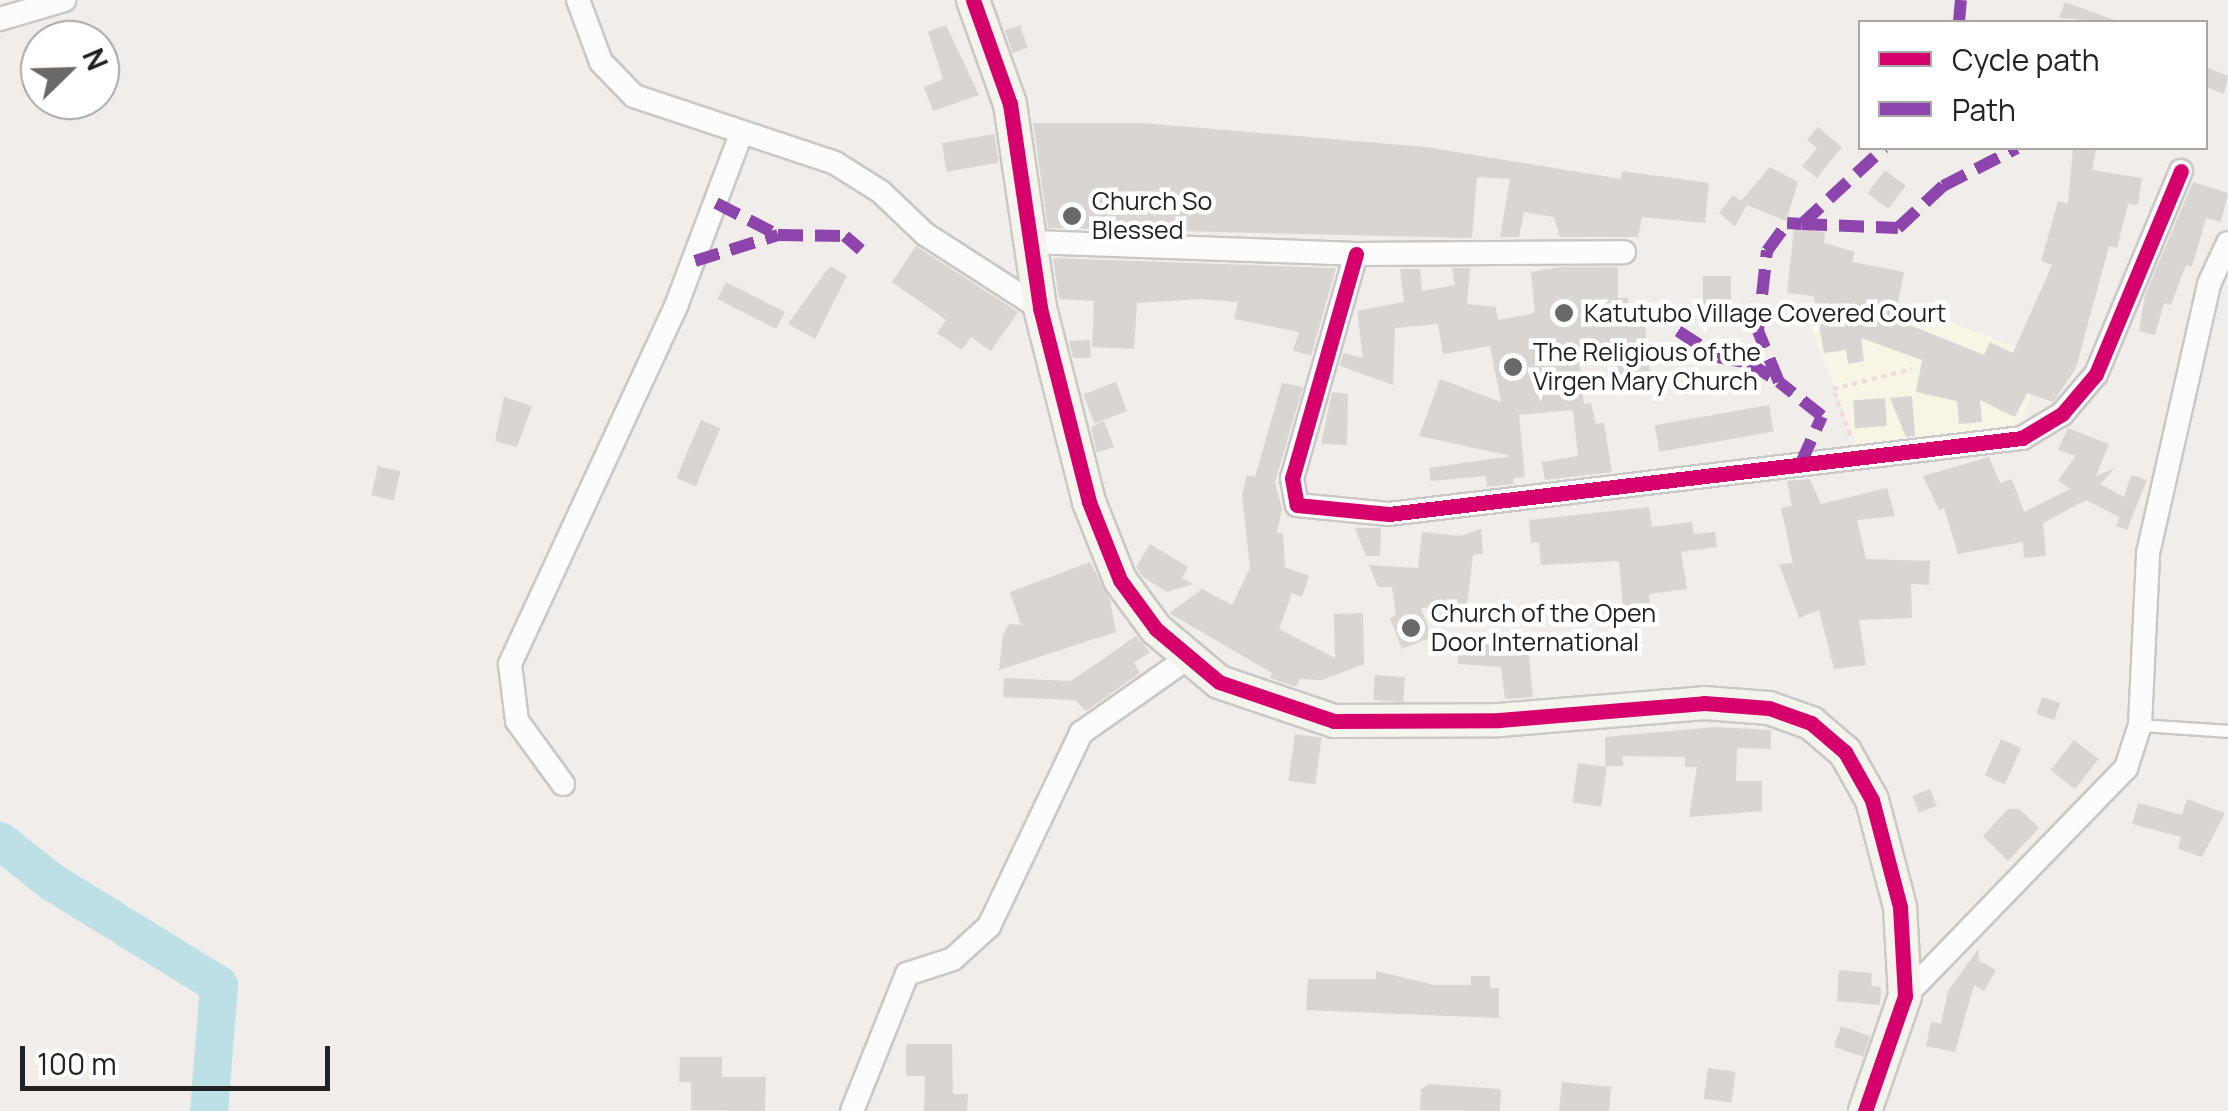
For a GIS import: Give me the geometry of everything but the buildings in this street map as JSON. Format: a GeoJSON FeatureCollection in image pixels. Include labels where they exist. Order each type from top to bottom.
{"type":"FeatureCollection","features":[{"type":"Feature","properties":{"kind":"street"},"geometry":{"type":"LineString","coordinates":[[0,19],[64,0]]}},
{"type":"Feature","properties":{"kind":"street"},"geometry":{"type":"LineString","coordinates":[[578,0],[601,62],[634,96],[834,164],[881,192],[925,234],[1040,308]]}},
{"type":"Feature","properties":{"kind":"street"},"geometry":{"type":"LineString","coordinates":[[972,0],[1010,104],[1040,308],[1102,544],[1156,629],[1219,682],[1334,721],[1499,720],[1704,703],[1769,708],[1811,723],[1845,752],[1872,800],[1900,907],[1905,996],[1865,1111]]}},
{"type":"Feature","properties":{"kind":"street"},"geometry":{"type":"LineString","coordinates":[[564,784],[518,721],[510,664],[682,291],[741,134]]}},
{"type":"Feature","properties":{"kind":"street"},"geometry":{"type":"LineString","coordinates":[[1356,254],[1292,478],[1298,505],[1389,514],[1857,454],[2022,438],[2062,414],[2096,374],[2181,171]]}},
{"type":"Feature","properties":{"kind":"street"},"geometry":{"type":"LineString","coordinates":[[1032,242],[1356,254],[1624,252]]}},
{"type":"Feature","properties":{"kind":"street"},"geometry":{"type":"LineString","coordinates":[[1905,996],[2126,768],[2140,725],[2148,553],[2208,284],[2228,243]]}},
{"type":"Feature","properties":{"kind":"street"},"geometry":{"type":"LineString","coordinates":[[852,1111],[907,974],[954,959],[989,926],[1081,733],[1190,657]]}},
{"type":"Feature","properties":{"kind":"lane"},"geometry":{"type":"LineString","coordinates":[[2140,725],[2228,731]]}},
{"type":"Feature","properties":{"kind":"path"},"geometry":{"type":"LineString","coordinates":[[1857,454],[1834,389],[1912,369]]}},
{"type":"Feature","properties":{"kind":"shaded area"},"geometry":{"type":"Polygon","coordinates":[[[1859,297],[1911,306],[2045,359],[2018,430],[1858,449],[1801,304],[1859,297]]]}},
{"type":"Feature","properties":{"kind":"waterway"},"geometry":{"type":"LineString","coordinates":[[0,841],[52,882],[219,985],[209,1111]]}},
{"type":"Feature","properties":{"kind":"marked path"},"geometry":{"type":"LineString","coordinates":[[1959,20],[1961,0]]}},
{"type":"Feature","properties":{"kind":"marked path"},"geometry":{"type":"LineString","coordinates":[[1801,463],[1822,416],[1779,382],[1758,331],[1767,251],[1787,223],[1802,224],[1882,150]]}},
{"type":"Feature","properties":{"kind":"marked path"},"geometry":{"type":"LineString","coordinates":[[1802,224],[1898,228],[1943,186],[2013,150]]}},
{"type":"Feature","properties":{"kind":"marked path"},"geometry":{"type":"LineString","coordinates":[[716,203],[778,235],[845,236],[861,250]]}},
{"type":"Feature","properties":{"kind":"marked path"},"geometry":{"type":"LineString","coordinates":[[695,261],[778,235]]}},
{"type":"Feature","properties":{"kind":"marked path"},"geometry":{"type":"LineString","coordinates":[[1678,331],[1718,357],[1749,363],[1779,382]]}},
{"type":"Feature","properties":{"kind":"cycle path"},"geometry":{"type":"LineString","coordinates":[[973,0],[1010,104],[1040,308],[1089,502],[1120,580],[1156,629],[1219,682],[1334,721],[1499,720],[1704,703],[1769,708],[1811,723],[1845,752],[1872,800],[1900,907],[1905,996],[1865,1111]]}},
{"type":"Feature","properties":{"kind":"cycle path"},"geometry":{"type":"LineString","coordinates":[[1356,254],[1292,478],[1297,505],[1389,514],[2022,438],[2062,414],[2096,374],[2181,171]]}},
{"type":"Feature","properties":{"kind":"place","name":"Church So Blessed"},"geometry":{"type":"Point","coordinates":[1072,216]}},
{"type":"Feature","properties":{"kind":"place","name":"Katutubo Village Covered Court"},"geometry":{"type":"Point","coordinates":[1564,313]}},
{"type":"Feature","properties":{"kind":"place","name":"The Religious of the Virgen Mary Church"},"geometry":{"type":"Point","coordinates":[1513,367]}},
{"type":"Feature","properties":{"kind":"place","name":"Church of the Open Door International"},"geometry":{"type":"Point","coordinates":[1411,628]}}]}
